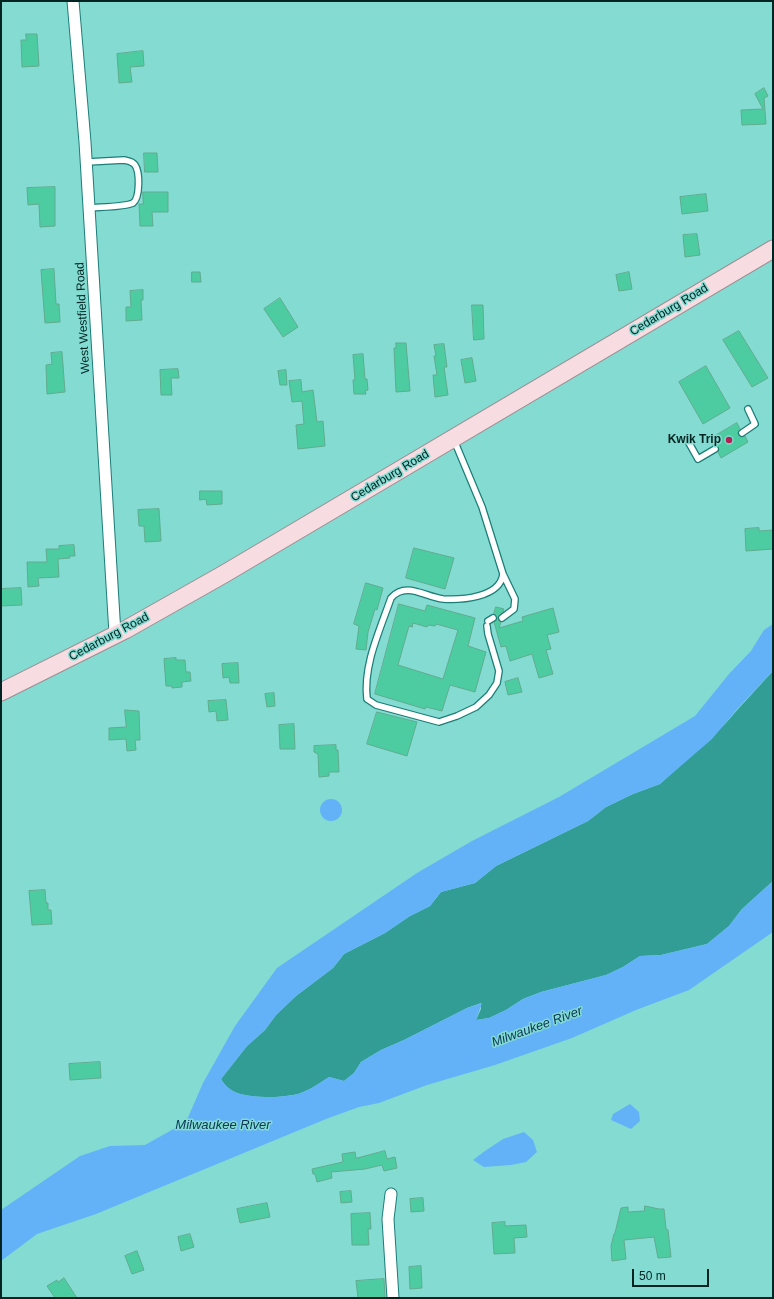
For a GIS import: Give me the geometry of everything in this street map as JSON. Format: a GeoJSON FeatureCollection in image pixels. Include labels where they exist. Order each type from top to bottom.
{"type":"FeatureCollection","features":[{"type":"Feature","properties":{"kind":"main road","name":"Cedarburg Road"},"geometry":{"type":"LineString","coordinates":[[1,692],[116,634],[224,574],[773,248]]}},
{"type":"Feature","properties":{"kind":"street","name":"West Westfield Road"},"geometry":{"type":"LineString","coordinates":[[73,1],[87,162],[116,634]]}},
{"type":"Feature","properties":{"kind":"street"},"geometry":{"type":"LineString","coordinates":[[391,1194],[388,1220],[393,1298]]}},
{"type":"Feature","properties":{"kind":"lane"},"geometry":{"type":"LineString","coordinates":[[87,162],[130,161],[134,163],[136,168],[138,186],[137,198],[134,202],[123,205],[89,208]]}},
{"type":"Feature","properties":{"kind":"lane"},"geometry":{"type":"LineString","coordinates":[[742,432],[755,424],[748,409]]}},
{"type":"Feature","properties":{"kind":"lane"},"geometry":{"type":"LineString","coordinates":[[453,438],[482,507],[503,574],[515,599],[514,609],[502,618]]}},
{"type":"Feature","properties":{"kind":"lane"},"geometry":{"type":"LineString","coordinates":[[689,443],[698,459],[715,449]]}},
{"type":"Feature","properties":{"kind":"lane"},"geometry":{"type":"LineString","coordinates":[[490,622],[488,634],[499,671],[497,683],[489,695],[476,707],[457,716],[439,722],[376,705],[368,699],[366,690],[371,658],[391,598],[396,593],[413,590],[442,599],[474,598],[491,592],[502,580],[503,574]]}},
{"type":"Feature","properties":{"kind":"shaded area"},"geometry":{"type":"Polygon","coordinates":[[[773,671],[773,881],[742,909],[729,926],[707,944],[661,955],[640,956],[623,967],[606,975],[541,992],[523,999],[506,1010],[489,1018],[476,1020],[481,1009],[481,1003],[467,1008],[381,1050],[361,1062],[354,1073],[344,1081],[329,1077],[312,1088],[298,1094],[272,1097],[243,1095],[232,1091],[224,1084],[221,1079],[247,1046],[265,1030],[276,1015],[296,996],[333,968],[344,954],[385,933],[410,916],[430,906],[441,892],[475,883],[496,866],[588,821],[606,807],[633,794],[660,784],[725,724],[773,671]]]}},
{"type":"Feature","properties":{"kind":"water","name":"Milwaukee River"},"geometry":{"type":"Polygon","coordinates":[[[773,624],[773,671],[712,739],[660,784],[633,794],[606,807],[588,821],[496,866],[475,883],[441,892],[430,906],[410,916],[385,933],[344,954],[333,968],[296,996],[276,1015],[265,1030],[247,1046],[221,1079],[232,1091],[243,1095],[265,1097],[280,1097],[298,1094],[312,1088],[329,1077],[344,1081],[354,1073],[361,1062],[381,1050],[467,1008],[482,1003],[476,1020],[489,1018],[506,1010],[523,999],[541,992],[606,975],[623,967],[640,956],[661,955],[707,944],[729,926],[742,909],[773,881],[773,932],[689,990],[636,1010],[572,1038],[495,1065],[427,1085],[379,1103],[359,1107],[326,1119],[96,1214],[37,1234],[1,1261],[1,1210],[80,1156],[110,1146],[145,1145],[186,1122],[203,1083],[235,1026],[277,968],[417,873],[472,841],[559,797],[695,716],[729,674],[751,651],[764,630],[773,624]]]}},
{"type":"Feature","properties":{"kind":"water"},"geometry":{"type":"Polygon","coordinates":[[[331,799],[339,802],[342,810],[339,818],[331,821],[323,818],[320,810],[323,802],[331,799]]]}},
{"type":"Feature","properties":{"kind":"water"},"geometry":{"type":"Polygon","coordinates":[[[630,1104],[639,1112],[640,1121],[631,1129],[611,1120],[613,1114],[630,1104]]]}},
{"type":"Feature","properties":{"kind":"water"},"geometry":{"type":"Polygon","coordinates":[[[524,1132],[533,1140],[537,1152],[526,1162],[511,1165],[484,1167],[473,1160],[503,1139],[524,1132]]]}},
{"type":"Feature","properties":{"kind":"building"},"geometry":{"type":"Polygon","coordinates":[[[26,34],[37,34],[39,66],[22,67],[21,40],[26,40],[26,34]]]}},
{"type":"Feature","properties":{"kind":"building"},"geometry":{"type":"Polygon","coordinates":[[[143,51],[144,66],[130,67],[132,82],[119,83],[117,54],[143,51]]]}},
{"type":"Feature","properties":{"kind":"building"},"geometry":{"type":"Polygon","coordinates":[[[764,88],[768,96],[764,98],[766,124],[742,125],[741,110],[763,109],[755,94],[764,88]]]}},
{"type":"Feature","properties":{"kind":"building"},"geometry":{"type":"Polygon","coordinates":[[[144,153],[157,153],[158,172],[145,172],[144,153]]]}},
{"type":"Feature","properties":{"kind":"building"},"geometry":{"type":"Polygon","coordinates":[[[55,187],[55,226],[40,227],[39,204],[28,205],[27,188],[55,187]]]}},
{"type":"Feature","properties":{"kind":"building"},"geometry":{"type":"Polygon","coordinates":[[[143,192],[168,192],[168,212],[152,212],[153,226],[140,226],[139,204],[143,204],[143,192]]]}},
{"type":"Feature","properties":{"kind":"building"},"geometry":{"type":"Polygon","coordinates":[[[706,194],[708,211],[682,214],[680,197],[706,194]]]}},
{"type":"Feature","properties":{"kind":"building"},"geometry":{"type":"Polygon","coordinates":[[[697,234],[700,255],[685,257],[683,235],[697,234]]]}},
{"type":"Feature","properties":{"kind":"building"},"geometry":{"type":"Polygon","coordinates":[[[54,269],[56,304],[59,304],[60,322],[45,323],[41,270],[54,269]]]}},
{"type":"Feature","properties":{"kind":"building"},"geometry":{"type":"Polygon","coordinates":[[[192,272],[200,272],[201,282],[192,282],[192,272]]]}},
{"type":"Feature","properties":{"kind":"building"},"geometry":{"type":"Polygon","coordinates":[[[629,272],[632,289],[619,291],[616,275],[629,272]]]}},
{"type":"Feature","properties":{"kind":"building"},"geometry":{"type":"Polygon","coordinates":[[[143,290],[143,300],[141,300],[142,320],[126,321],[126,307],[131,307],[130,291],[143,290]]]}},
{"type":"Feature","properties":{"kind":"building"},"geometry":{"type":"Polygon","coordinates":[[[280,298],[298,327],[283,337],[264,309],[280,298]]]}},
{"type":"Feature","properties":{"kind":"building"},"geometry":{"type":"Polygon","coordinates":[[[472,305],[483,305],[484,339],[474,340],[472,305]]]}},
{"type":"Feature","properties":{"kind":"building"},"geometry":{"type":"Polygon","coordinates":[[[739,331],[768,378],[752,387],[723,340],[739,331]]]}},
{"type":"Feature","properties":{"kind":"building"},"geometry":{"type":"Polygon","coordinates":[[[396,343],[406,343],[410,391],[396,392],[394,348],[396,348],[396,343]]]}},
{"type":"Feature","properties":{"kind":"building"},"geometry":{"type":"Polygon","coordinates":[[[444,344],[447,367],[444,367],[448,395],[435,397],[433,375],[437,375],[434,345],[444,344]]]}},
{"type":"Feature","properties":{"kind":"building"},"geometry":{"type":"Polygon","coordinates":[[[62,352],[65,392],[47,394],[46,365],[52,364],[51,353],[62,352]]]}},
{"type":"Feature","properties":{"kind":"building"},"geometry":{"type":"Polygon","coordinates":[[[363,354],[365,379],[367,379],[368,390],[365,391],[366,394],[354,394],[353,380],[355,380],[353,355],[363,354]]]}},
{"type":"Feature","properties":{"kind":"building"},"geometry":{"type":"Polygon","coordinates":[[[472,358],[476,381],[465,383],[461,360],[472,358]]]}},
{"type":"Feature","properties":{"kind":"building","name":"Kwik Trip"},"geometry":{"type":"Polygon","coordinates":[[[706,366],[730,408],[703,424],[679,382],[706,366]]]}},
{"type":"Feature","properties":{"kind":"building"},"geometry":{"type":"Polygon","coordinates":[[[178,369],[179,378],[171,378],[172,395],[161,395],[160,370],[178,369]]]}},
{"type":"Feature","properties":{"kind":"building"},"geometry":{"type":"Polygon","coordinates":[[[286,370],[287,385],[280,385],[278,371],[286,370]]]}},
{"type":"Feature","properties":{"kind":"building"},"geometry":{"type":"Polygon","coordinates":[[[301,380],[302,392],[313,390],[317,422],[323,421],[325,446],[298,449],[296,425],[304,424],[302,401],[292,402],[289,381],[301,380]]]}},
{"type":"Feature","properties":{"kind":"building","name":"Kwik Trip"},"geometry":{"type":"Polygon","coordinates":[[[737,423],[740,429],[738,435],[741,437],[745,436],[748,442],[721,458],[718,452],[718,447],[713,445],[710,439],[737,423]]]}},
{"type":"Feature","properties":{"kind":"building"},"geometry":{"type":"Polygon","coordinates":[[[200,491],[222,491],[222,504],[207,505],[206,499],[200,500],[200,491]]]}},
{"type":"Feature","properties":{"kind":"building"},"geometry":{"type":"Polygon","coordinates":[[[159,509],[161,541],[145,542],[144,526],[139,526],[138,510],[159,509]]]}},
{"type":"Feature","properties":{"kind":"building"},"geometry":{"type":"Polygon","coordinates":[[[759,528],[759,531],[773,530],[773,549],[746,551],[745,529],[759,528]]]}},
{"type":"Feature","properties":{"kind":"building"},"geometry":{"type":"Polygon","coordinates":[[[74,545],[75,556],[58,559],[59,577],[38,578],[39,586],[28,587],[27,562],[47,562],[46,549],[59,549],[59,546],[74,545]]]}},
{"type":"Feature","properties":{"kind":"building"},"geometry":{"type":"Polygon","coordinates":[[[414,548],[454,558],[445,589],[406,578],[414,548]]]}},
{"type":"Feature","properties":{"kind":"building"},"geometry":{"type":"Polygon","coordinates":[[[366,583],[383,588],[377,610],[375,609],[368,632],[366,650],[356,649],[359,626],[354,624],[366,583]]]}},
{"type":"Feature","properties":{"kind":"building"},"geometry":{"type":"Polygon","coordinates":[[[21,588],[22,605],[1,606],[1,589],[21,588]]]}},
{"type":"Feature","properties":{"kind":"building"},"geometry":{"type":"Polygon","coordinates":[[[399,604],[425,611],[427,605],[475,618],[468,646],[486,652],[475,692],[450,685],[442,711],[426,707],[425,709],[375,694],[399,604]],[[413,623],[412,627],[409,626],[398,665],[443,679],[458,630],[436,624],[435,626],[428,625],[427,627],[413,623]]]}},
{"type":"Feature","properties":{"kind":"building"},"geometry":{"type":"Polygon","coordinates":[[[496,607],[504,609],[498,617],[498,620],[501,622],[499,628],[523,621],[522,617],[553,608],[559,632],[547,635],[551,649],[546,650],[553,674],[539,678],[532,654],[510,661],[506,646],[501,647],[494,622],[497,618],[494,614],[496,607]]]}},
{"type":"Feature","properties":{"kind":"building"},"geometry":{"type":"Polygon","coordinates":[[[176,658],[176,660],[185,660],[186,672],[190,672],[191,681],[182,682],[182,687],[172,688],[172,686],[166,686],[164,659],[176,658]]]}},
{"type":"Feature","properties":{"kind":"building"},"geometry":{"type":"Polygon","coordinates":[[[238,663],[239,683],[230,683],[229,677],[223,678],[222,664],[238,663]]]}},
{"type":"Feature","properties":{"kind":"building"},"geometry":{"type":"Polygon","coordinates":[[[518,678],[522,692],[508,695],[505,682],[518,678]]]}},
{"type":"Feature","properties":{"kind":"building"},"geometry":{"type":"Polygon","coordinates":[[[274,693],[275,706],[267,707],[265,694],[274,693]]]}},
{"type":"Feature","properties":{"kind":"building"},"geometry":{"type":"Polygon","coordinates":[[[226,700],[228,720],[217,721],[216,711],[209,712],[208,701],[226,700]]]}},
{"type":"Feature","properties":{"kind":"building"},"geometry":{"type":"Polygon","coordinates":[[[125,710],[139,711],[140,740],[135,740],[136,750],[127,751],[126,739],[109,740],[109,728],[126,727],[125,710]]]}},
{"type":"Feature","properties":{"kind":"building"},"geometry":{"type":"Polygon","coordinates":[[[377,712],[417,722],[407,756],[367,744],[377,712]]]}},
{"type":"Feature","properties":{"kind":"building"},"geometry":{"type":"Polygon","coordinates":[[[294,724],[295,749],[280,749],[279,725],[294,724]]]}},
{"type":"Feature","properties":{"kind":"building"},"geometry":{"type":"Polygon","coordinates":[[[336,745],[336,750],[338,750],[339,772],[329,772],[329,776],[319,777],[318,754],[314,752],[314,746],[336,745]]]}},
{"type":"Feature","properties":{"kind":"building"},"geometry":{"type":"Polygon","coordinates":[[[45,890],[48,910],[51,910],[52,924],[32,925],[29,891],[45,890]]]}},
{"type":"Feature","properties":{"kind":"building"},"geometry":{"type":"Polygon","coordinates":[[[100,1062],[101,1078],[70,1080],[69,1064],[100,1062]]]}},
{"type":"Feature","properties":{"kind":"building"},"geometry":{"type":"Polygon","coordinates":[[[385,1151],[387,1159],[395,1157],[397,1168],[384,1171],[382,1165],[365,1169],[331,1172],[332,1178],[317,1182],[315,1174],[313,1174],[312,1169],[343,1162],[342,1154],[355,1152],[356,1158],[385,1151]]]}},
{"type":"Feature","properties":{"kind":"building"},"geometry":{"type":"Polygon","coordinates":[[[351,1191],[352,1202],[341,1203],[340,1192],[351,1191]]]}},
{"type":"Feature","properties":{"kind":"building"},"geometry":{"type":"Polygon","coordinates":[[[423,1198],[424,1211],[411,1212],[410,1199],[423,1198]]]}},
{"type":"Feature","properties":{"kind":"building"},"geometry":{"type":"Polygon","coordinates":[[[267,1203],[270,1217],[240,1223],[237,1209],[267,1203]]]}},
{"type":"Feature","properties":{"kind":"building"},"geometry":{"type":"Polygon","coordinates":[[[645,1206],[664,1209],[671,1257],[658,1258],[654,1237],[624,1240],[626,1259],[612,1261],[611,1246],[621,1208],[628,1207],[628,1212],[644,1211],[645,1206]]]}},
{"type":"Feature","properties":{"kind":"building"},"geometry":{"type":"Polygon","coordinates":[[[370,1213],[371,1229],[368,1229],[369,1245],[352,1245],[351,1214],[370,1213]]]}},
{"type":"Feature","properties":{"kind":"building"},"geometry":{"type":"Polygon","coordinates":[[[505,1222],[505,1226],[526,1225],[527,1237],[514,1238],[515,1253],[494,1254],[492,1223],[505,1222]]]}},
{"type":"Feature","properties":{"kind":"building"},"geometry":{"type":"Polygon","coordinates":[[[190,1234],[194,1247],[181,1251],[178,1237],[190,1234]]]}},
{"type":"Feature","properties":{"kind":"building"},"geometry":{"type":"Polygon","coordinates":[[[137,1251],[144,1270],[132,1274],[125,1256],[137,1251]]]}},
{"type":"Feature","properties":{"kind":"building"},"geometry":{"type":"Polygon","coordinates":[[[421,1266],[422,1288],[410,1289],[409,1267],[421,1266]]]}},
{"type":"Feature","properties":{"kind":"building"},"geometry":{"type":"Polygon","coordinates":[[[64,1278],[77,1298],[55,1298],[47,1286],[64,1278]]]}},
{"type":"Feature","properties":{"kind":"building"},"geometry":{"type":"Polygon","coordinates":[[[384,1279],[385,1298],[358,1298],[356,1281],[384,1279]]]}},
{"type":"Feature","properties":{"kind":"place","name":"Kwik Trip"},"geometry":{"type":"Point","coordinates":[729,440]}}]}
